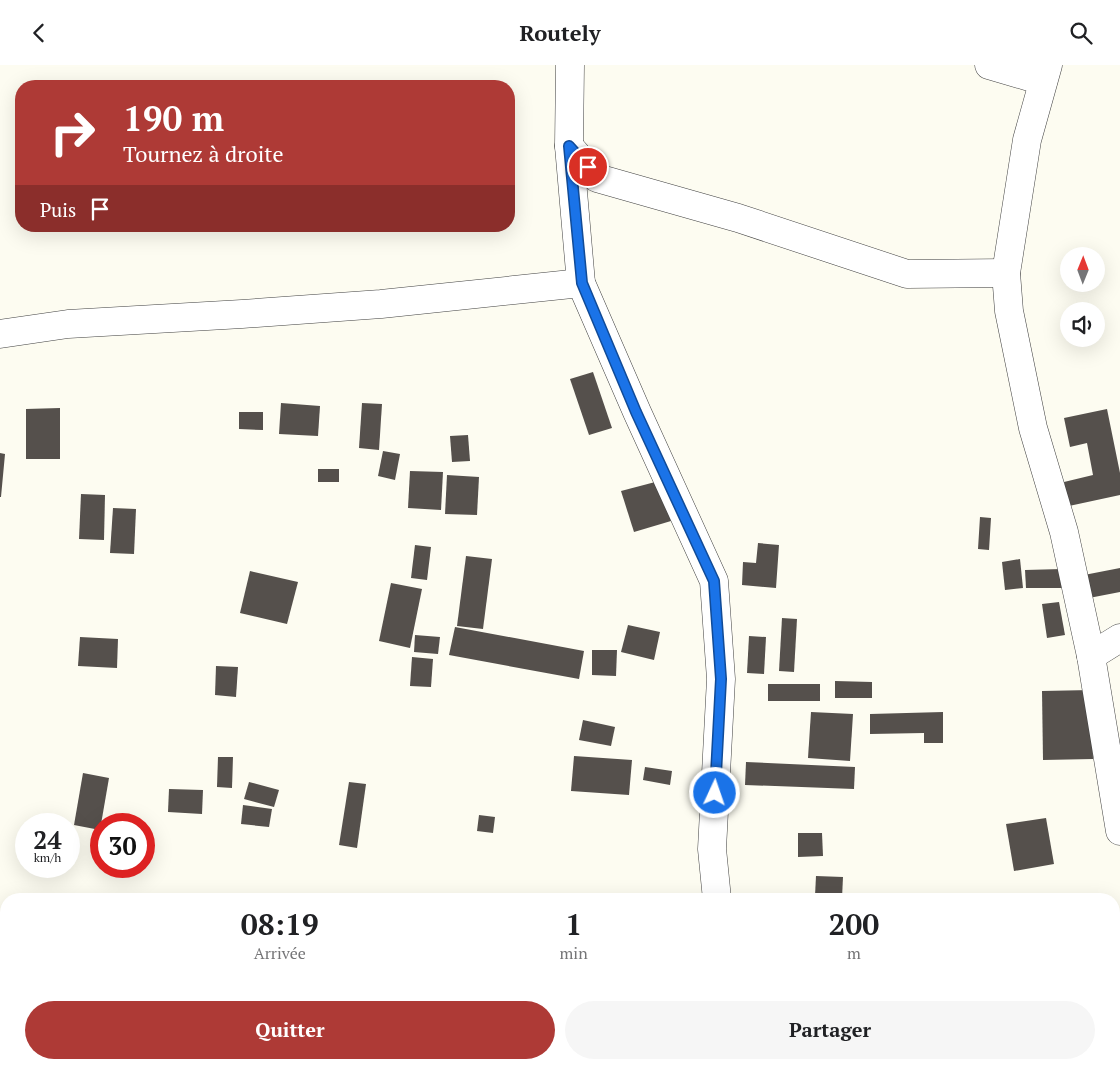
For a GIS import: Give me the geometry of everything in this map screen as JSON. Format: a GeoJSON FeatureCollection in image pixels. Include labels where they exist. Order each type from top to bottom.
{"type":"FeatureCollection","features":[{"type":"Feature","properties":{"kind":"street"},"geometry":{"type":"LineString","coordinates":[[570,65],[569,146],[582,283],[636,412],[714,581],[721,679],[712,849],[716,893]]}},
{"type":"Feature","properties":{"kind":"street"},"geometry":{"type":"LineString","coordinates":[[989,65],[1046,73],[1027,140],[1006,273],[1009,311],[1034,428],[1064,532],[1091,656],[1120,831]]}},
{"type":"Feature","properties":{"kind":"street"},"geometry":{"type":"LineString","coordinates":[[569,146],[597,178],[738,218],[907,274],[1006,273]]}},
{"type":"Feature","properties":{"kind":"street"},"geometry":{"type":"LineString","coordinates":[[0,334],[68,324],[242,314],[381,303],[582,283]]}},
{"type":"Feature","properties":{"kind":"street"},"geometry":{"type":"LineString","coordinates":[[1091,656],[1120,638]]}},
{"type":"Feature","properties":{"kind":"building"},"geometry":{"type":"Polygon","coordinates":[[[593,372],[612,428],[589,435],[570,379],[593,372]]]}},
{"type":"Feature","properties":{"kind":"building"},"geometry":{"type":"Polygon","coordinates":[[[281,403],[320,406],[318,436],[279,434],[281,403]]]}},
{"type":"Feature","properties":{"kind":"building"},"geometry":{"type":"Polygon","coordinates":[[[362,403],[382,404],[379,450],[359,448],[362,403]]]}},
{"type":"Feature","properties":{"kind":"building"},"geometry":{"type":"Polygon","coordinates":[[[60,408],[60,459],[26,459],[26,409],[60,408]]]}},
{"type":"Feature","properties":{"kind":"building"},"geometry":{"type":"Polygon","coordinates":[[[1107,409],[1120,473],[1120,495],[1069,506],[1064,482],[1093,475],[1087,443],[1070,447],[1064,418],[1107,409]]]}},
{"type":"Feature","properties":{"kind":"building"},"geometry":{"type":"Polygon","coordinates":[[[239,412],[263,412],[263,430],[239,429],[239,412]]]}},
{"type":"Feature","properties":{"kind":"building"},"geometry":{"type":"Polygon","coordinates":[[[468,435],[470,461],[452,462],[450,436],[468,435]]]}},
{"type":"Feature","properties":{"kind":"building"},"geometry":{"type":"Polygon","coordinates":[[[383,451],[400,454],[395,480],[378,476],[383,451]]]}},
{"type":"Feature","properties":{"kind":"building"},"geometry":{"type":"Polygon","coordinates":[[[0,453],[5,454],[1,497],[0,497],[0,453]]]}},
{"type":"Feature","properties":{"kind":"building"},"geometry":{"type":"Polygon","coordinates":[[[318,469],[339,469],[339,482],[318,482],[318,469]]]}},
{"type":"Feature","properties":{"kind":"building"},"geometry":{"type":"Polygon","coordinates":[[[410,471],[443,472],[441,510],[408,508],[410,471]]]}},
{"type":"Feature","properties":{"kind":"building"},"geometry":{"type":"Polygon","coordinates":[[[447,475],[479,477],[477,515],[445,514],[447,475]]]}},
{"type":"Feature","properties":{"kind":"building"},"geometry":{"type":"Polygon","coordinates":[[[659,481],[671,521],[634,532],[621,491],[659,481]]]}},
{"type":"Feature","properties":{"kind":"building"},"geometry":{"type":"Polygon","coordinates":[[[81,494],[105,495],[104,540],[79,539],[81,494]]]}},
{"type":"Feature","properties":{"kind":"building"},"geometry":{"type":"Polygon","coordinates":[[[113,508],[136,509],[134,554],[110,553],[113,508]]]}},
{"type":"Feature","properties":{"kind":"building"},"geometry":{"type":"Polygon","coordinates":[[[980,517],[991,518],[989,550],[978,549],[980,517]]]}},
{"type":"Feature","properties":{"kind":"building"},"geometry":{"type":"Polygon","coordinates":[[[758,543],[779,545],[776,588],[742,585],[743,562],[756,563],[758,543]]]}},
{"type":"Feature","properties":{"kind":"building"},"geometry":{"type":"Polygon","coordinates":[[[415,545],[431,547],[427,580],[411,578],[415,545]]]}},
{"type":"Feature","properties":{"kind":"building"},"geometry":{"type":"Polygon","coordinates":[[[466,556],[492,559],[483,629],[457,626],[466,556]]]}},
{"type":"Feature","properties":{"kind":"building"},"geometry":{"type":"Polygon","coordinates":[[[1020,559],[1023,588],[1005,590],[1002,562],[1020,559]]]}},
{"type":"Feature","properties":{"kind":"building"},"geometry":{"type":"Polygon","coordinates":[[[1120,568],[1120,592],[1089,598],[1084,575],[1120,568]]]}},
{"type":"Feature","properties":{"kind":"building"},"geometry":{"type":"Polygon","coordinates":[[[1062,569],[1062,588],[1026,588],[1025,570],[1062,569]]]}},
{"type":"Feature","properties":{"kind":"building"},"geometry":{"type":"Polygon","coordinates":[[[250,571],[298,582],[287,624],[240,613],[250,571]]]}},
{"type":"Feature","properties":{"kind":"building"},"geometry":{"type":"Polygon","coordinates":[[[391,583],[422,589],[410,648],[379,641],[391,583]]]}},
{"type":"Feature","properties":{"kind":"building"},"geometry":{"type":"Polygon","coordinates":[[[1059,602],[1065,635],[1047,638],[1042,604],[1059,602]]]}},
{"type":"Feature","properties":{"kind":"building"},"geometry":{"type":"Polygon","coordinates":[[[782,618],[797,619],[794,672],[779,671],[782,618]]]}},
{"type":"Feature","properties":{"kind":"building"},"geometry":{"type":"Polygon","coordinates":[[[628,625],[660,632],[654,660],[621,652],[628,625]]]}},
{"type":"Feature","properties":{"kind":"building"},"geometry":{"type":"Polygon","coordinates":[[[455,627],[584,651],[579,679],[449,655],[455,627]]]}},
{"type":"Feature","properties":{"kind":"building"},"geometry":{"type":"Polygon","coordinates":[[[415,635],[440,637],[438,654],[414,652],[415,635]]]}},
{"type":"Feature","properties":{"kind":"building"},"geometry":{"type":"Polygon","coordinates":[[[749,636],[766,637],[764,674],[747,673],[749,636]]]}},
{"type":"Feature","properties":{"kind":"building"},"geometry":{"type":"Polygon","coordinates":[[[80,637],[118,639],[117,668],[78,666],[80,637]]]}},
{"type":"Feature","properties":{"kind":"building"},"geometry":{"type":"Polygon","coordinates":[[[592,650],[617,650],[616,676],[592,675],[592,650]]]}},
{"type":"Feature","properties":{"kind":"building"},"geometry":{"type":"Polygon","coordinates":[[[412,657],[433,659],[431,687],[410,686],[412,657]]]}},
{"type":"Feature","properties":{"kind":"building"},"geometry":{"type":"Polygon","coordinates":[[[216,666],[238,667],[236,697],[215,695],[216,666]]]}},
{"type":"Feature","properties":{"kind":"building"},"geometry":{"type":"Polygon","coordinates":[[[835,681],[872,682],[872,698],[835,698],[835,681]]]}},
{"type":"Feature","properties":{"kind":"building"},"geometry":{"type":"Polygon","coordinates":[[[768,684],[820,684],[820,701],[768,701],[768,684]]]}},
{"type":"Feature","properties":{"kind":"building"},"geometry":{"type":"Polygon","coordinates":[[[1091,690],[1093,759],[1043,760],[1042,691],[1091,690]]]}},
{"type":"Feature","properties":{"kind":"building"},"geometry":{"type":"Polygon","coordinates":[[[811,712],[853,714],[850,761],[808,758],[811,712]]]}},
{"type":"Feature","properties":{"kind":"building"},"geometry":{"type":"Polygon","coordinates":[[[943,712],[943,743],[924,743],[924,733],[870,734],[870,714],[943,712]]]}},
{"type":"Feature","properties":{"kind":"building"},"geometry":{"type":"Polygon","coordinates":[[[583,720],[615,727],[611,746],[579,740],[583,720]]]}},
{"type":"Feature","properties":{"kind":"building"},"geometry":{"type":"Polygon","coordinates":[[[574,756],[632,760],[629,795],[571,791],[574,756]]]}},
{"type":"Feature","properties":{"kind":"building"},"geometry":{"type":"Polygon","coordinates":[[[218,757],[233,757],[232,788],[217,787],[218,757]]]}},
{"type":"Feature","properties":{"kind":"building"},"geometry":{"type":"Polygon","coordinates":[[[746,762],[855,767],[854,789],[745,785],[746,762]]]}},
{"type":"Feature","properties":{"kind":"building"},"geometry":{"type":"Polygon","coordinates":[[[645,767],[672,771],[670,785],[643,780],[645,767]]]}},
{"type":"Feature","properties":{"kind":"building"},"geometry":{"type":"Polygon","coordinates":[[[83,773],[109,778],[103,813],[90,813],[90,828],[80,826],[80,813],[76,813],[83,773]]]}},
{"type":"Feature","properties":{"kind":"building"},"geometry":{"type":"Polygon","coordinates":[[[249,782],[279,790],[274,807],[244,799],[249,782]]]}},
{"type":"Feature","properties":{"kind":"building"},"geometry":{"type":"Polygon","coordinates":[[[349,782],[366,784],[357,848],[339,845],[349,782]]]}},
{"type":"Feature","properties":{"kind":"building"},"geometry":{"type":"Polygon","coordinates":[[[169,789],[203,790],[202,814],[168,812],[169,789]]]}},
{"type":"Feature","properties":{"kind":"building"},"geometry":{"type":"Polygon","coordinates":[[[243,805],[272,809],[269,827],[241,824],[243,805]]]}},
{"type":"Feature","properties":{"kind":"building"},"geometry":{"type":"Polygon","coordinates":[[[479,815],[495,817],[493,833],[477,831],[479,815]]]}},
{"type":"Feature","properties":{"kind":"building"},"geometry":{"type":"Polygon","coordinates":[[[1046,818],[1054,864],[1014,871],[1006,824],[1046,818]]]}},
{"type":"Feature","properties":{"kind":"building"},"geometry":{"type":"Polygon","coordinates":[[[798,833],[822,833],[823,856],[798,857],[798,833]]]}},
{"type":"Feature","properties":{"kind":"building"},"geometry":{"type":"Polygon","coordinates":[[[816,876],[843,877],[842,893],[815,893],[816,876]]]}},
{"type":"Feature","properties":{"kind":"route"},"geometry":{"type":"LineString","coordinates":[[588,167],[569,146],[582,283],[636,412],[714,581],[721,679],[715,793]]}}]}
